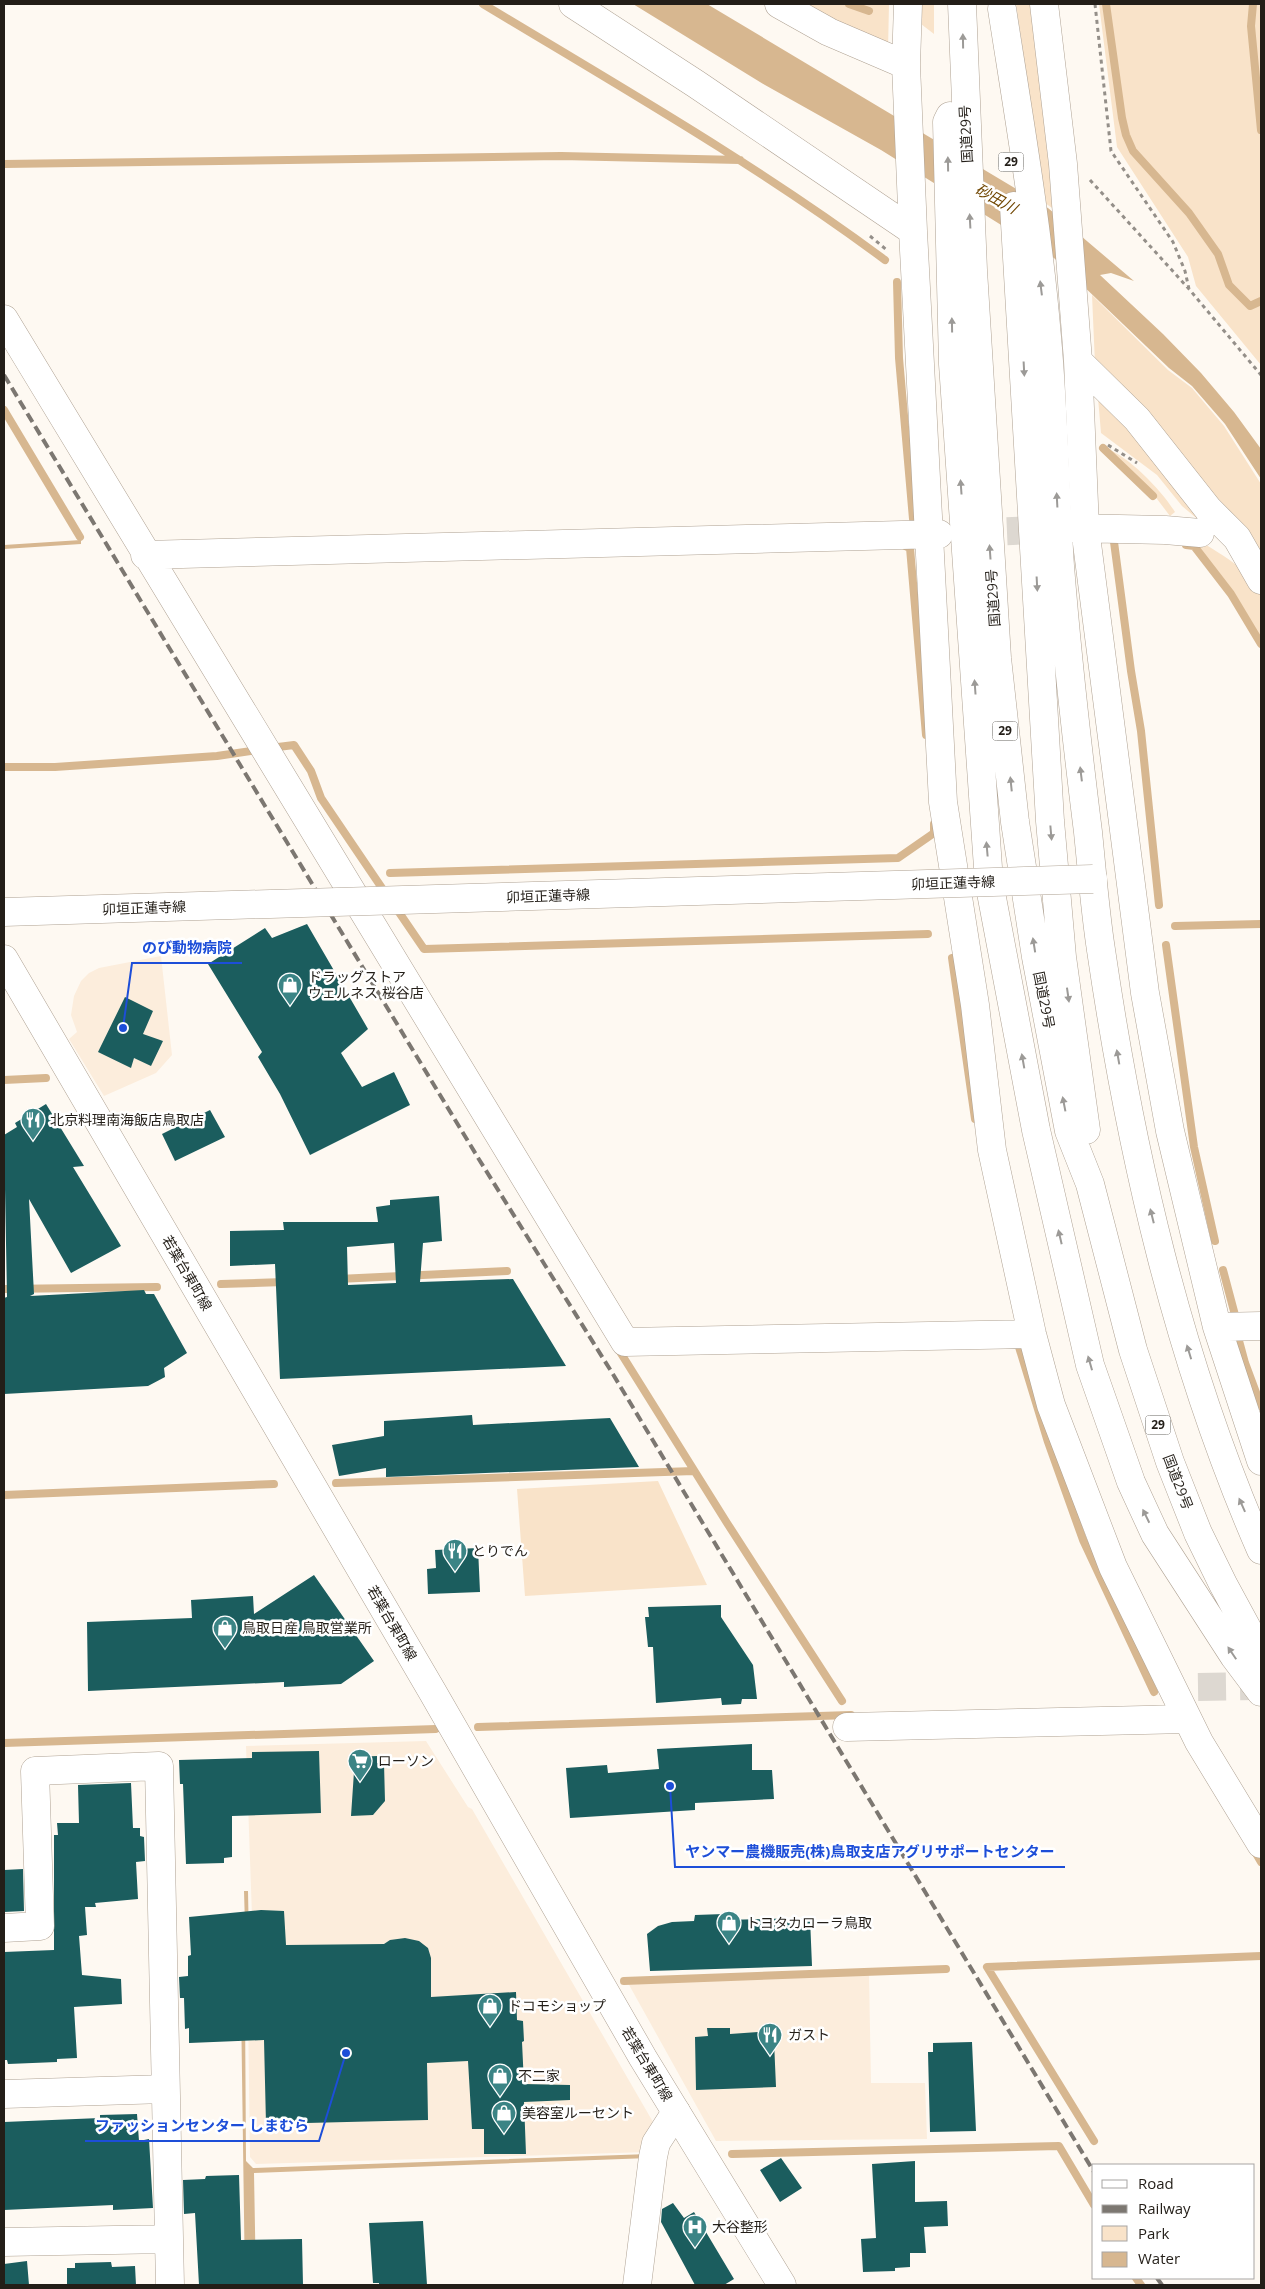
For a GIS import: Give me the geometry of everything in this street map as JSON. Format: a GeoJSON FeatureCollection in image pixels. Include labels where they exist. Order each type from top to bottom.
{"type":"FeatureCollection","features":[{"type":"Feature","properties":{"kind":"main road"},"geometry":{"type":"LineString","coordinates":[[573,4],[688,78],[913,231]]}},
{"type":"Feature","properties":{"kind":"main road"},"geometry":{"type":"LineString","coordinates":[[779,4],[829,32],[906,65]]}},
{"type":"Feature","properties":{"kind":"main road"},"geometry":{"type":"LineString","coordinates":[[908,4],[906,65],[913,231],[933,534],[943,802],[975,1005],[992,1150],[1032,1334],[1051,1405],[1113,1567],[1186,1688],[1188,1719],[1199,1742],[1261,1844]]}},
{"type":"Feature","properties":{"kind":"main road","name":"国道29号"},"geometry":{"type":"LineString","coordinates":[[962,4],[964,84],[962,268],[997,658],[1015,822],[1036,957],[1069,1132],[1090,1184],[1133,1350],[1170,1462],[1198,1532],[1223,1584],[1261,1654]]}},
{"type":"Feature","properties":{"kind":"main road"},"geometry":{"type":"LineString","coordinates":[[1044,4],[1063,164],[1078,361],[1079,528],[1145,993],[1170,1131],[1217,1327],[1261,1461]]}},
{"type":"Feature","properties":{"kind":"main road"},"geometry":{"type":"LineString","coordinates":[[1001,7],[1025,153],[1047,336],[1060,566],[1100,945],[1122,1080],[1163,1263],[1204,1404],[1235,1490],[1261,1550]]}},
{"type":"Feature","properties":{"kind":"main road","name":"国道29号"},"geometry":{"type":"LineString","coordinates":[[1001,7],[1022,320],[1050,820],[1062,957],[1086,1124],[1090,1184]]}},
{"type":"Feature","properties":{"kind":"main road"},"geometry":{"type":"LineString","coordinates":[[962,268],[953,364],[989,882],[1036,1130],[1070,1285],[1090,1365],[1131,1482],[1155,1534],[1234,1656],[1261,1692]]}},
{"type":"Feature","properties":{"kind":"main road"},"geometry":{"type":"LineString","coordinates":[[4,319],[145,555],[625,1342],[1032,1334]]}},
{"type":"Feature","properties":{"kind":"main road"},"geometry":{"type":"LineString","coordinates":[[1078,361],[1138,419],[1208,508],[1237,538],[1261,580]]}},
{"type":"Feature","properties":{"kind":"main road"},"geometry":{"type":"LineString","coordinates":[[1079,528],[1200,533]]}},
{"type":"Feature","properties":{"kind":"main road"},"geometry":{"type":"LineString","coordinates":[[145,555],[933,534]]}},
{"type":"Feature","properties":{"kind":"main road","name":"卯垣正蓮寺線"},"geometry":{"type":"LineString","coordinates":[[4,912],[1093,878]]}},
{"type":"Feature","properties":{"kind":"main road","name":"若葉台東町線"},"geometry":{"type":"LineString","coordinates":[[4,959],[11,985],[676,2112],[782,2285]]}},
{"type":"Feature","properties":{"kind":"main road"},"geometry":{"type":"LineString","coordinates":[[1217,1327],[1261,1326]]}},
{"type":"Feature","properties":{"kind":"main road"},"geometry":{"type":"LineString","coordinates":[[847,1727],[1188,1719]]}},
{"type":"Feature","properties":{"kind":"main road"},"geometry":{"type":"LineString","coordinates":[[4,1928],[40,1926],[35,1770],[158,1766],[170,2285]]}},
{"type":"Feature","properties":{"kind":"main road"},"geometry":{"type":"LineString","coordinates":[[4,2094],[165,2089]]}},
{"type":"Feature","properties":{"kind":"main road"},"geometry":{"type":"LineString","coordinates":[[637,2285],[656,2143],[676,2112]]}},
{"type":"Feature","properties":{"kind":"main road"},"geometry":{"type":"LineString","coordinates":[[4,2242],[169,2239]]}},
{"type":"Feature","properties":{"kind":"path"},"geometry":{"type":"LineString","coordinates":[[1095,4],[1111,151],[1173,242],[1185,271],[1189,289]]}},
{"type":"Feature","properties":{"kind":"path"},"geometry":{"type":"LineString","coordinates":[[1063,164],[1089,179],[1104,193],[1189,289],[1261,375]]}},
{"type":"Feature","properties":{"kind":"shaded area"},"geometry":{"type":"Polygon","coordinates":[[[161,956],[172,1055],[156,1073],[104,1096],[69,1039],[77,1032],[71,1015],[74,996],[81,981],[89,973],[99,968],[161,956]]]}},
{"type":"Feature","properties":{"kind":"shaded area"},"geometry":{"type":"Polygon","coordinates":[[[426,1741],[468,1807],[472,1809],[653,2122],[649,2152],[256,2164],[250,2157],[248,2007],[255,2001],[246,1746],[426,1741]]]}},
{"type":"Feature","properties":{"kind":"shaded area","name":"ガスト"},"geometry":{"type":"Polygon","coordinates":[[[869,1974],[871,2083],[925,2083],[927,2139],[716,2141],[628,1983],[869,1974]]]}},
{"type":"Feature","properties":{"kind":"green space"},"geometry":{"type":"Polygon","coordinates":[[[794,4],[889,4],[888,50],[794,4]]]}},
{"type":"Feature","properties":{"kind":"green space"},"geometry":{"type":"Polygon","coordinates":[[[922,4],[934,4],[934,34],[921,24],[922,4]]]}},
{"type":"Feature","properties":{"kind":"green space"},"geometry":{"type":"Polygon","coordinates":[[[1016,4],[1035,4],[1055,210],[1045,203],[1016,4]]]}},
{"type":"Feature","properties":{"kind":"green space"},"geometry":{"type":"Polygon","coordinates":[[[1099,4],[1261,4],[1261,365],[1196,286],[1188,257],[1117,147],[1099,4]]]}},
{"type":"Feature","properties":{"kind":"green space"},"geometry":{"type":"Polygon","coordinates":[[[1092,295],[1168,370],[1192,388],[1224,426],[1261,484],[1261,565],[1095,364],[1092,295]]]}},
{"type":"Feature","properties":{"kind":"green space"},"geometry":{"type":"Polygon","coordinates":[[[1097,386],[1201,522],[1182,506],[1157,475],[1101,433],[1097,386]]]}},
{"type":"Feature","properties":{"kind":"green space"},"geometry":{"type":"Polygon","coordinates":[[[1105,448],[1124,458],[1144,475],[1162,494],[1175,512],[1170,516],[1154,495],[1105,448]]]}},
{"type":"Feature","properties":{"kind":"green space"},"geometry":{"type":"Polygon","coordinates":[[[1190,539],[1196,539],[1234,563],[1258,587],[1262,606],[1261,642],[1232,594],[1190,539]]]}},
{"type":"Feature","properties":{"kind":"green space"},"geometry":{"type":"Polygon","coordinates":[[[658,1481],[707,1585],[525,1596],[517,1489],[658,1481]]]}},
{"type":"Feature","properties":{"kind":"water","name":"砂田川"},"geometry":{"type":"Polygon","coordinates":[[[633,4],[707,4],[1048,208],[1134,281],[1111,273],[1100,275],[1163,334],[1201,373],[1234,412],[1261,449],[1261,479],[1225,424],[1192,386],[1169,368],[1054,258],[881,150],[765,85],[633,4]]]}},
{"type":"Feature","properties":{"kind":"water"},"geometry":{"type":"Polygon","coordinates":[[[81,540],[81,544],[4,549],[4,545],[81,540]]]}},
{"type":"Feature","properties":{"kind":"water"},"geometry":{"type":"Polygon","coordinates":[[[244,1891],[248,1891],[250,1993],[245,2004],[246,2161],[253,2168],[649,2154],[649,2158],[254,2173],[256,2285],[245,2285],[241,2004],[247,1993],[244,1891]]]}},
{"type":"Feature","properties":{"kind":"building"},"geometry":{"type":"Polygon","coordinates":[[[307,924],[368,1029],[341,1053],[362,1087],[394,1072],[410,1105],[310,1155],[280,1094],[258,1057],[262,1052],[208,964],[265,928],[272,938],[307,924]]]}},
{"type":"Feature","properties":{"kind":"building"},"geometry":{"type":"Polygon","coordinates":[[[125,997],[153,1011],[143,1034],[163,1041],[151,1066],[134,1058],[131,1068],[98,1052],[125,997]]]}},
{"type":"Feature","properties":{"kind":"building"},"geometry":{"type":"Polygon","coordinates":[[[46,1104],[84,1166],[73,1167],[121,1246],[71,1273],[29,1199],[34,1294],[30,1296],[144,1290],[146,1294],[154,1294],[187,1353],[164,1368],[165,1377],[148,1386],[4,1394],[4,1298],[7,1297],[4,1135],[17,1127],[15,1123],[46,1104]]]}},
{"type":"Feature","properties":{"kind":"building"},"geometry":{"type":"Polygon","coordinates":[[[210,1110],[225,1137],[175,1161],[162,1134],[210,1110]]]}},
{"type":"Feature","properties":{"kind":"building"},"geometry":{"type":"Polygon","coordinates":[[[439,1196],[442,1241],[423,1243],[420,1282],[513,1279],[566,1366],[280,1379],[275,1264],[230,1266],[230,1231],[284,1230],[283,1222],[378,1222],[376,1207],[390,1205],[390,1200],[439,1196]],[[394,1243],[347,1247],[348,1285],[396,1283],[394,1243]]]}},
{"type":"Feature","properties":{"kind":"building"},"geometry":{"type":"Polygon","coordinates":[[[472,1415],[473,1425],[610,1418],[639,1467],[386,1477],[386,1468],[339,1476],[332,1445],[384,1436],[384,1421],[472,1415]]]}},
{"type":"Feature","properties":{"kind":"building"},"geometry":{"type":"Polygon","coordinates":[[[478,1548],[480,1592],[428,1594],[427,1569],[436,1568],[435,1550],[478,1548]]]}},
{"type":"Feature","properties":{"kind":"building"},"geometry":{"type":"Polygon","coordinates":[[[314,1575],[374,1661],[341,1684],[284,1687],[284,1682],[88,1691],[87,1622],[192,1618],[191,1600],[253,1596],[254,1614],[314,1575]]]}},
{"type":"Feature","properties":{"kind":"building"},"geometry":{"type":"Polygon","coordinates":[[[721,1605],[721,1617],[753,1665],[757,1699],[742,1699],[741,1704],[722,1705],[721,1698],[656,1703],[653,1647],[648,1647],[645,1617],[649,1617],[648,1607],[721,1605]]]}},
{"type":"Feature","properties":{"kind":"building"},"geometry":{"type":"Polygon","coordinates":[[[752,1744],[752,1770],[772,1770],[774,1799],[695,1803],[695,1810],[570,1818],[566,1768],[607,1765],[608,1773],[659,1769],[657,1749],[752,1744]]]}},
{"type":"Feature","properties":{"kind":"building"},"geometry":{"type":"Polygon","coordinates":[[[319,1751],[321,1813],[232,1816],[232,1857],[224,1858],[224,1863],[186,1864],[183,1784],[180,1784],[179,1760],[252,1758],[252,1752],[319,1751]]]}},
{"type":"Feature","properties":{"kind":"building","name":"ローソン"},"geometry":{"type":"Polygon","coordinates":[[[377,1756],[377,1763],[384,1763],[385,1801],[373,1815],[351,1816],[355,1757],[377,1756]]]}},
{"type":"Feature","properties":{"kind":"building"},"geometry":{"type":"Polygon","coordinates":[[[131,1783],[133,1828],[140,1828],[140,1836],[144,1837],[145,1861],[136,1862],[138,1899],[95,1903],[96,1907],[85,1907],[87,1935],[79,1936],[82,1975],[121,1979],[122,2004],[74,2007],[77,2058],[57,2059],[57,2062],[8,2064],[7,2060],[4,2060],[4,1952],[54,1950],[54,1835],[58,1835],[57,1823],[79,1823],[78,1785],[131,1783]]]}},
{"type":"Feature","properties":{"kind":"building"},"geometry":{"type":"Polygon","coordinates":[[[23,1869],[24,1911],[4,1912],[4,1870],[23,1869]]]}},
{"type":"Feature","properties":{"kind":"building"},"geometry":{"type":"Polygon","coordinates":[[[261,1910],[284,1911],[286,1945],[384,1944],[390,1940],[405,1938],[419,1941],[428,1948],[431,1958],[431,1997],[516,1992],[517,2020],[523,2021],[524,2084],[570,2085],[570,2100],[524,2102],[526,2154],[484,2154],[484,2129],[472,2129],[468,2061],[427,2063],[428,2120],[266,2124],[264,2040],[189,2043],[189,2028],[185,2029],[184,1998],[180,1998],[179,1977],[188,1976],[188,1956],[191,1955],[189,1917],[261,1910]]]}},
{"type":"Feature","properties":{"kind":"building"},"geometry":{"type":"Polygon","coordinates":[[[724,1914],[724,1920],[810,1918],[812,1966],[650,1971],[647,1934],[658,1926],[672,1922],[694,1921],[695,1915],[724,1914]]]}},
{"type":"Feature","properties":{"kind":"building"},"geometry":{"type":"Polygon","coordinates":[[[707,2028],[730,2028],[730,2034],[758,2032],[759,2041],[774,2041],[776,2087],[696,2090],[695,2037],[708,2036],[707,2028]]]}},
{"type":"Feature","properties":{"kind":"building"},"geometry":{"type":"Polygon","coordinates":[[[972,2042],[976,2131],[930,2132],[928,2052],[933,2052],[933,2043],[972,2042]]]}},
{"type":"Feature","properties":{"kind":"building"},"geometry":{"type":"Polygon","coordinates":[[[137,2114],[139,2141],[149,2139],[153,2208],[113,2210],[113,2205],[4,2210],[4,2122],[100,2118],[100,2115],[137,2114]]]}},
{"type":"Feature","properties":{"kind":"building"},"geometry":{"type":"Polygon","coordinates":[[[781,2158],[802,2188],[780,2202],[760,2170],[781,2158]]]}},
{"type":"Feature","properties":{"kind":"building"},"geometry":{"type":"Polygon","coordinates":[[[915,2161],[915,2202],[947,2201],[948,2226],[924,2227],[926,2253],[910,2253],[910,2267],[895,2268],[895,2271],[863,2272],[861,2239],[876,2238],[872,2164],[915,2161]]]}},
{"type":"Feature","properties":{"kind":"building"},"geometry":{"type":"Polygon","coordinates":[[[239,2175],[241,2240],[302,2239],[303,2285],[199,2285],[195,2213],[184,2214],[183,2180],[205,2179],[206,2176],[239,2175]]]}},
{"type":"Feature","properties":{"kind":"building"},"geometry":{"type":"Polygon","coordinates":[[[673,2203],[684,2218],[694,2212],[734,2279],[724,2285],[695,2285],[661,2222],[662,2209],[673,2203]]]}},
{"type":"Feature","properties":{"kind":"building"},"geometry":{"type":"Polygon","coordinates":[[[423,2221],[427,2285],[379,2285],[379,2283],[373,2283],[369,2223],[423,2221]]]}},
{"type":"Feature","properties":{"kind":"building"},"geometry":{"type":"Polygon","coordinates":[[[27,2261],[29,2285],[4,2285],[4,2264],[27,2261]]]}},
{"type":"Feature","properties":{"kind":"building"},"geometry":{"type":"Polygon","coordinates":[[[111,2262],[112,2267],[135,2266],[136,2285],[67,2285],[67,2268],[75,2268],[75,2263],[111,2262]]]}},
{"type":"Feature","properties":{"kind":"waterway"},"geometry":{"type":"LineString","coordinates":[[483,4],[737,159],[837,225],[885,260]]}},
{"type":"Feature","properties":{"kind":"waterway"},"geometry":{"type":"LineString","coordinates":[[849,4],[869,11]]}},
{"type":"Feature","properties":{"kind":"waterway"},"geometry":{"type":"LineString","coordinates":[[1106,4],[1122,118],[1126,135],[1133,151],[1189,213],[1218,254],[1229,285],[1250,306],[1261,301]]}},
{"type":"Feature","properties":{"kind":"waterway"},"geometry":{"type":"LineString","coordinates":[[1253,4],[1251,26],[1261,130]]}},
{"type":"Feature","properties":{"kind":"waterway"},"geometry":{"type":"LineString","coordinates":[[4,164],[561,156],[740,160]]}},
{"type":"Feature","properties":{"kind":"waterway"},"geometry":{"type":"LineString","coordinates":[[897,282],[899,358],[913,519]]}},
{"type":"Feature","properties":{"kind":"waterway"},"geometry":{"type":"LineString","coordinates":[[4,410],[80,537]]}},
{"type":"Feature","properties":{"kind":"waterway"},"geometry":{"type":"LineString","coordinates":[[1103,448],[1153,496]]}},
{"type":"Feature","properties":{"kind":"waterway"},"geometry":{"type":"LineString","coordinates":[[1114,542],[1141,731],[1159,905]]}},
{"type":"Feature","properties":{"kind":"waterway"},"geometry":{"type":"LineString","coordinates":[[903,545],[910,548],[926,735]]}},
{"type":"Feature","properties":{"kind":"waterway"},"geometry":{"type":"LineString","coordinates":[[1186,545],[1194,546],[1231,594],[1261,644]]}},
{"type":"Feature","properties":{"kind":"waterway"},"geometry":{"type":"LineString","coordinates":[[270,748],[294,745],[311,771],[321,798],[386,894]]}},
{"type":"Feature","properties":{"kind":"waterway"},"geometry":{"type":"LineString","coordinates":[[4,767],[55,767],[217,756],[258,750]]}},
{"type":"Feature","properties":{"kind":"waterway"},"geometry":{"type":"LineString","coordinates":[[390,873],[898,858],[934,833],[934,824]]}},
{"type":"Feature","properties":{"kind":"waterway"},"geometry":{"type":"LineString","coordinates":[[394,905],[424,949],[928,934]]}},
{"type":"Feature","properties":{"kind":"waterway"},"geometry":{"type":"LineString","coordinates":[[1175,926],[1261,924]]}},
{"type":"Feature","properties":{"kind":"waterway"},"geometry":{"type":"LineString","coordinates":[[1166,945],[1194,1147],[1215,1241]]}},
{"type":"Feature","properties":{"kind":"waterway"},"geometry":{"type":"LineString","coordinates":[[952,958],[975,1119]]}},
{"type":"Feature","properties":{"kind":"waterway"},"geometry":{"type":"LineString","coordinates":[[4,1080],[46,1078]]}},
{"type":"Feature","properties":{"kind":"waterway"},"geometry":{"type":"LineString","coordinates":[[1223,1270],[1235,1315],[1241,1317]]}},
{"type":"Feature","properties":{"kind":"waterway"},"geometry":{"type":"LineString","coordinates":[[338,1279],[507,1271]]}},
{"type":"Feature","properties":{"kind":"waterway"},"geometry":{"type":"LineString","coordinates":[[221,1284],[284,1282]]}},
{"type":"Feature","properties":{"kind":"waterway"},"geometry":{"type":"LineString","coordinates":[[4,1289],[157,1287]]}},
{"type":"Feature","properties":{"kind":"waterway"},"geometry":{"type":"LineString","coordinates":[[1238,1337],[1245,1363],[1261,1406]]}},
{"type":"Feature","properties":{"kind":"waterway"},"geometry":{"type":"LineString","coordinates":[[617,1347],[727,1523],[842,1701]]}},
{"type":"Feature","properties":{"kind":"waterway"},"geometry":{"type":"LineString","coordinates":[[1019,1347],[1048,1442],[1083,1540],[1154,1692]]}},
{"type":"Feature","properties":{"kind":"waterway"},"geometry":{"type":"LineString","coordinates":[[336,1483],[694,1471]]}},
{"type":"Feature","properties":{"kind":"waterway"},"geometry":{"type":"LineString","coordinates":[[4,1495],[274,1484]]}},
{"type":"Feature","properties":{"kind":"waterway"},"geometry":{"type":"LineString","coordinates":[[478,1727],[851,1715]]}},
{"type":"Feature","properties":{"kind":"waterway"},"geometry":{"type":"LineString","coordinates":[[4,1743],[436,1729]]}},
{"type":"Feature","properties":{"kind":"waterway"},"geometry":{"type":"LineString","coordinates":[[1254,1850],[1261,1862]]}},
{"type":"Feature","properties":{"kind":"waterway"},"geometry":{"type":"LineString","coordinates":[[1094,2141],[987,1967],[1261,1956]]}},
{"type":"Feature","properties":{"kind":"waterway"},"geometry":{"type":"LineString","coordinates":[[624,1981],[946,1969]]}},
{"type":"Feature","properties":{"kind":"waterway"},"geometry":{"type":"LineString","coordinates":[[732,2154],[1059,2146],[1092,2202]]}},
{"type":"Feature","properties":{"kind":"waterway"},"geometry":{"type":"LineString","coordinates":[[1137,2279],[1141,2285]]}},
{"type":"Feature","properties":{"kind":"tunnel"},"geometry":{"type":"LineString","coordinates":[[965,533],[1057,529]]}},
{"type":"Feature","properties":{"kind":"tunnel"},"geometry":{"type":"LineString","coordinates":[[1198,1687],[1261,1686]]}},
{"type":"Feature","properties":{"kind":"railway"},"geometry":{"type":"LineString","coordinates":[[4,375],[480,1161],[611,1371],[1092,2169]]}},
{"type":"Feature","properties":{"kind":"railway"},"geometry":{"type":"LineString","coordinates":[[1158,2279],[1162,2285]]}},
{"type":"Feature","properties":{"kind":"place","name":"ドラッグストア ウェルネス 桜谷店"},"geometry":{"type":"Point","coordinates":[290,1006]}},
{"type":"Feature","properties":{"kind":"place","name":"のび動物病院"},"geometry":{"type":"Point","coordinates":[123,1028]}},
{"type":"Feature","properties":{"kind":"place","name":"北京料理南海飯店鳥取店"},"geometry":{"type":"Point","coordinates":[33,1141]}},
{"type":"Feature","properties":{"kind":"place","name":"とりでん"},"geometry":{"type":"Point","coordinates":[455,1572]}},
{"type":"Feature","properties":{"kind":"place","name":"鳥取日産 鳥取営業所"},"geometry":{"type":"Point","coordinates":[225,1649]}},
{"type":"Feature","properties":{"kind":"place","name":"ローソン"},"geometry":{"type":"Point","coordinates":[360,1782]}},
{"type":"Feature","properties":{"kind":"place","name":"ヤンマー農機販売(株)鳥取支店アグリサポートセンター"},"geometry":{"type":"Point","coordinates":[670,1786]}},
{"type":"Feature","properties":{"kind":"place","name":"トヨタカローラ鳥取"},"geometry":{"type":"Point","coordinates":[729,1944]}},
{"type":"Feature","properties":{"kind":"place","name":"ドコモショップ"},"geometry":{"type":"Point","coordinates":[490,2027]}},
{"type":"Feature","properties":{"kind":"place","name":"ファッションセンター しまむら"},"geometry":{"type":"Point","coordinates":[346,2053]}},
{"type":"Feature","properties":{"kind":"place","name":"ガスト"},"geometry":{"type":"Point","coordinates":[770,2056]}},
{"type":"Feature","properties":{"kind":"place","name":"不二家"},"geometry":{"type":"Point","coordinates":[500,2097]}},
{"type":"Feature","properties":{"kind":"place","name":"美容室ルーセント"},"geometry":{"type":"Point","coordinates":[504,2134]}},
{"type":"Feature","properties":{"kind":"place","name":"大谷整形"},"geometry":{"type":"Point","coordinates":[695,2248]}}]}
